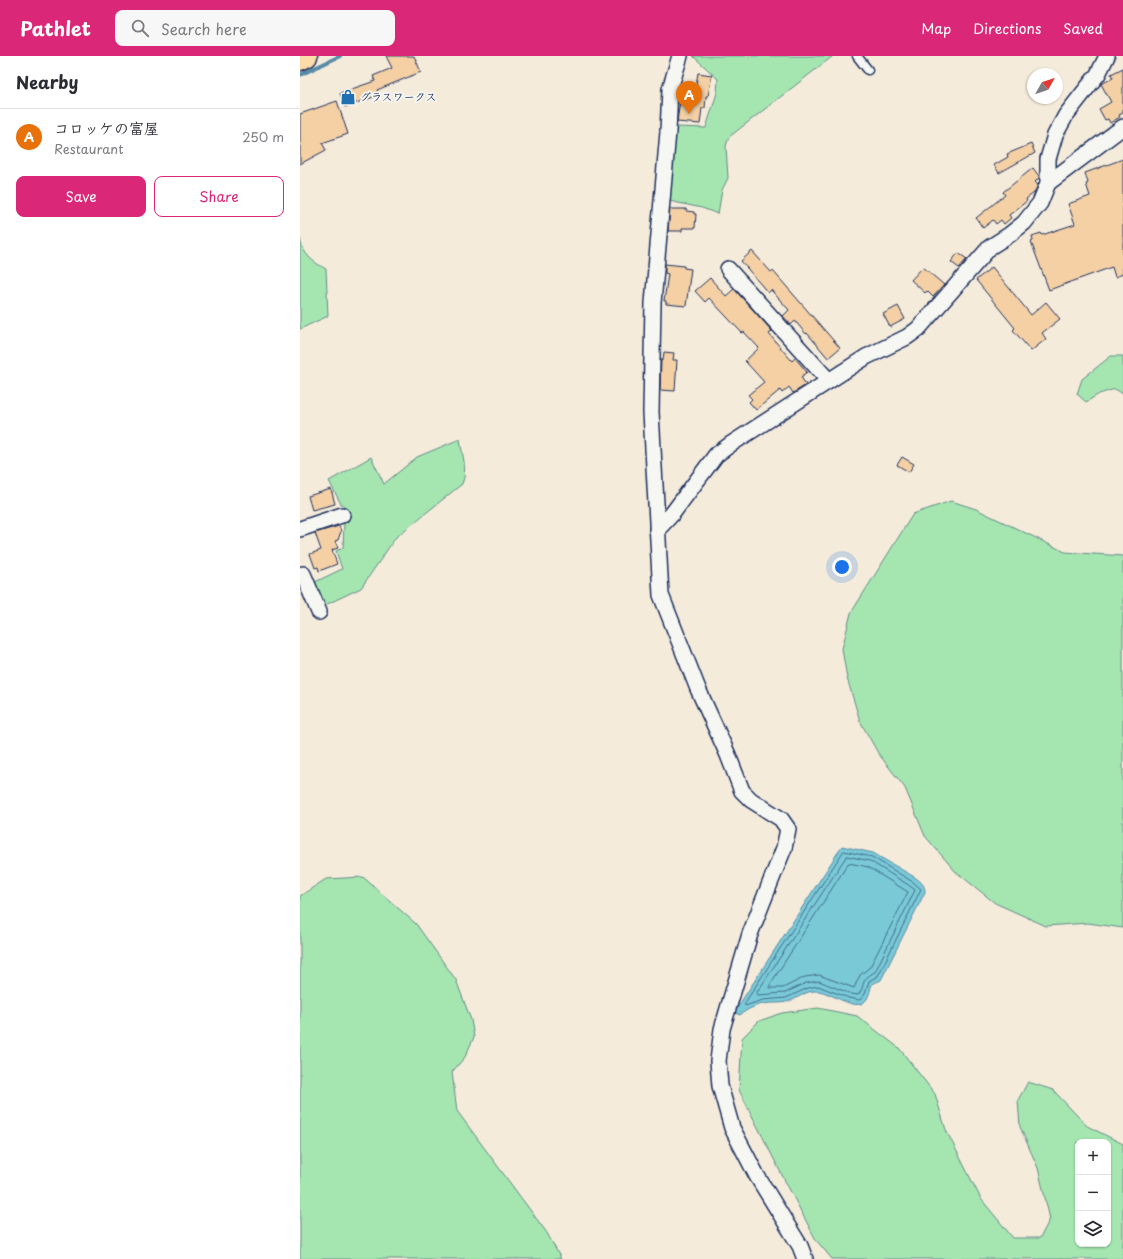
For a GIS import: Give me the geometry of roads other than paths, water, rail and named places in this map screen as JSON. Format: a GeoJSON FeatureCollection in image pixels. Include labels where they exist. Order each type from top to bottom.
{"type":"FeatureCollection","features":[{"type":"Feature","properties":{"kind":"highway"},"geometry":{"type":"LineString","coordinates":[[300,59],[306,56]]}},
{"type":"Feature","properties":{"kind":"street"},"geometry":{"type":"LineString","coordinates":[[680,56],[670,89],[668,132],[653,303],[651,412],[661,595],[698,689],[728,755],[742,791],[750,800],[781,819],[788,829],[784,848],[750,934],[722,1029],[718,1061],[720,1086],[732,1128],[757,1176],[800,1246],[805,1259]]}},
{"type":"Feature","properties":{"kind":"street"},"geometry":{"type":"LineString","coordinates":[[657,530],[672,514],[716,455],[866,356],[906,337],[918,329],[990,247],[1024,223],[1040,203],[1048,183],[1048,159],[1055,135],[1066,115],[1098,74],[1107,56]]}},
{"type":"Feature","properties":{"kind":"street"},"geometry":{"type":"LineString","coordinates":[[1048,183],[1123,127]]}},
{"type":"Feature","properties":{"kind":"street"},"geometry":{"type":"LineString","coordinates":[[728,269],[829,381]]}},
{"type":"Feature","properties":{"kind":"street"},"geometry":{"type":"LineString","coordinates":[[300,529],[342,516]]}},
{"type":"Feature","properties":{"kind":"street"},"geometry":{"type":"LineString","coordinates":[[301,571],[319,612]]}},
{"type":"Feature","properties":{"kind":"lane"},"geometry":{"type":"LineString","coordinates":[[858,56],[868,70]]}},
{"type":"Feature","properties":{"kind":"water"},"geometry":{"type":"Polygon","coordinates":[[[842,846],[873,853],[916,878],[924,887],[925,892],[881,980],[872,984],[867,999],[863,1003],[853,1004],[822,992],[813,991],[790,1001],[758,1005],[740,1015],[735,1013],[737,1008],[842,846]]]}},
{"type":"Feature","properties":{"kind":"waterway"},"geometry":{"type":"LineString","coordinates":[[300,75],[340,56]]}},
{"type":"Feature","properties":{"kind":"place","name":"グラスワークス"},"geometry":{"type":"Point","coordinates":[348,97]}},
{"type":"Feature","properties":{"kind":"place","name":"コロッケの富屋"},"geometry":{"type":"Point","coordinates":[689,114]}}]}
